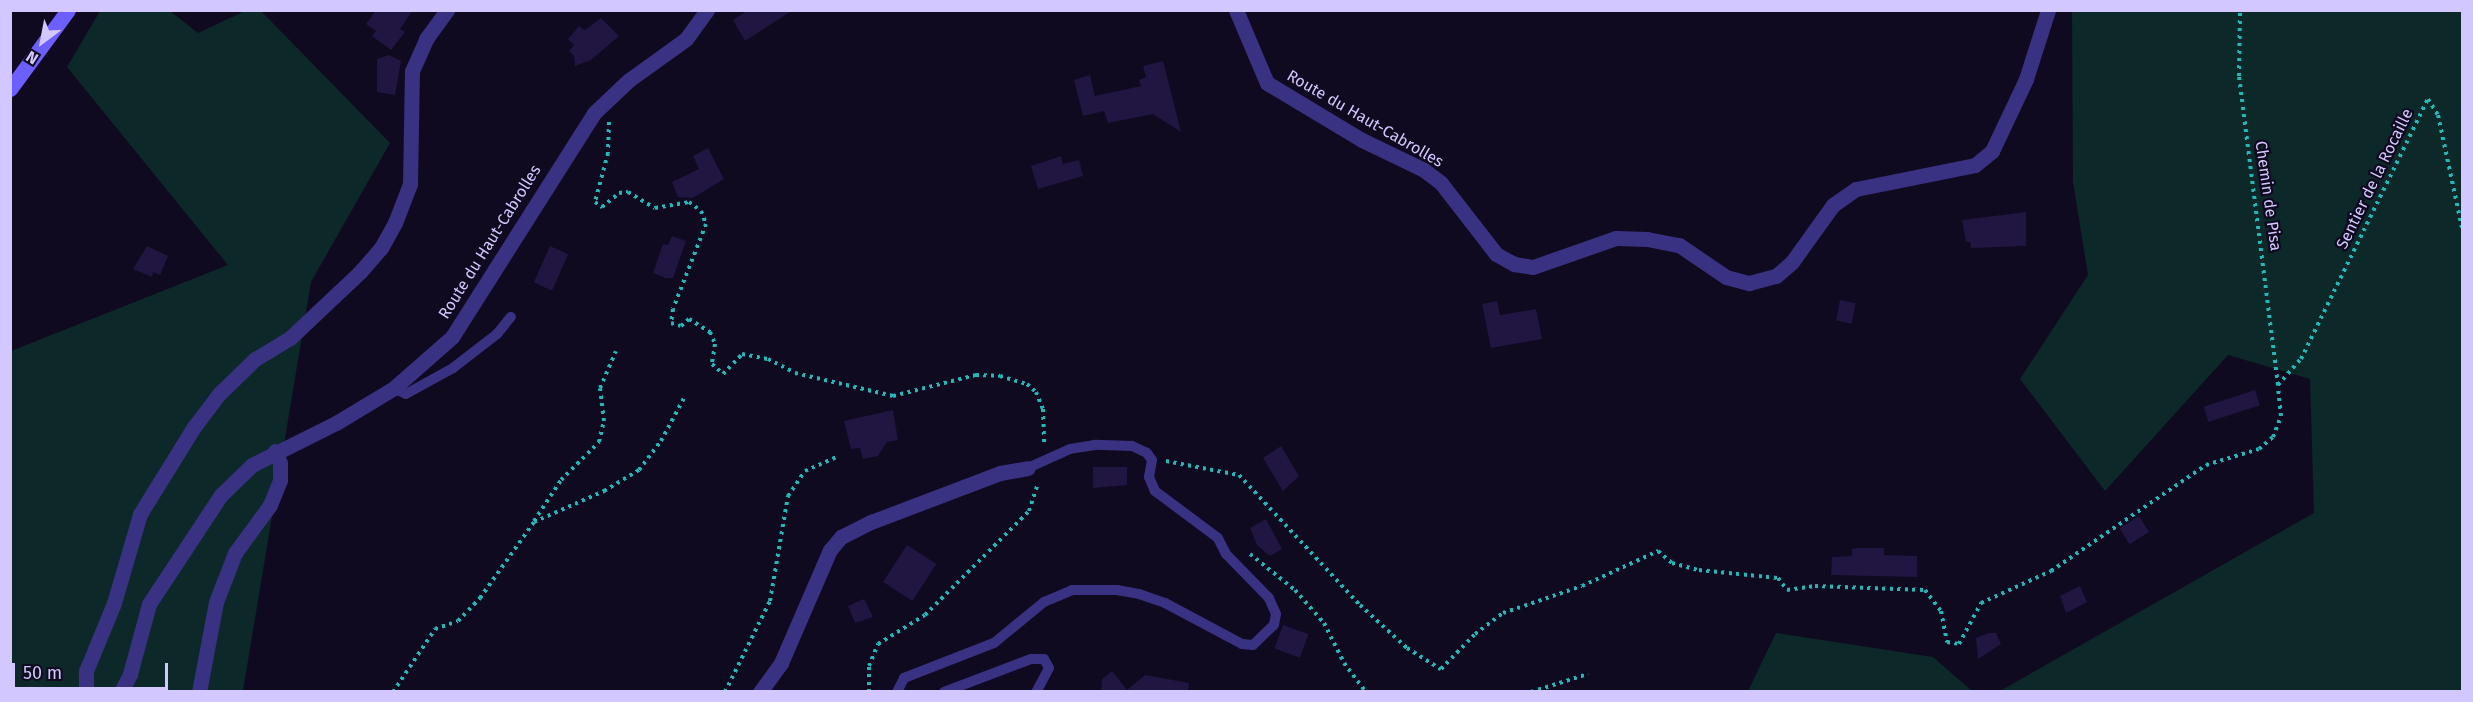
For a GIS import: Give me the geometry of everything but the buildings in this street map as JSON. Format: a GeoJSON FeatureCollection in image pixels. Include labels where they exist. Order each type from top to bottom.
{"type":"FeatureCollection","features":[{"type":"Feature","properties":{"kind":"street"},"geometry":{"type":"LineString","coordinates":[[10,89],[69,10]]}},
{"type":"Feature","properties":{"kind":"street"},"geometry":{"type":"LineString","coordinates":[[86,692],[86,671],[114,603],[140,514],[195,427],[219,394],[255,360],[290,338],[360,272],[381,249],[395,223],[410,184],[412,70],[426,39],[447,10]]}},
{"type":"Feature","properties":{"kind":"street","name":"Route du Haut-Cabrolles"},"geometry":{"type":"LineString","coordinates":[[121,692],[130,674],[149,604],[169,569],[221,495],[252,465],[275,451],[336,423],[394,388],[452,337],[594,113],[629,80],[686,39],[707,10]]}},
{"type":"Feature","properties":{"kind":"street","name":"Route du Haut-Cabrolles"},"geometry":{"type":"LineString","coordinates":[[1236,10],[1268,83],[1362,140],[1424,170],[1441,183],[1496,254],[1514,264],[1533,267],[1616,238],[1647,239],[1679,245],[1726,277],[1749,283],[1776,276],[1792,262],[1833,205],[1856,189],[1975,165],[1992,151],[2026,79],[2048,10]]}},
{"type":"Feature","properties":{"kind":"street"},"geometry":{"type":"LineString","coordinates":[[199,692],[216,602],[235,553],[270,505],[280,480],[280,463],[275,451]]}},
{"type":"Feature","properties":{"kind":"street"},"geometry":{"type":"LineString","coordinates":[[760,692],[781,663],[830,550],[841,537],[871,522],[1000,473],[1028,468]]}},
{"type":"Feature","properties":{"kind":"lane"},"geometry":{"type":"LineString","coordinates":[[394,388],[406,394],[453,368],[497,334],[511,317]]}},
{"type":"Feature","properties":{"kind":"lane"},"geometry":{"type":"LineString","coordinates":[[897,692],[904,678],[994,642],[1044,602],[1072,590],[1117,590],[1139,594],[1242,644],[1252,645],[1266,635],[1274,625],[1276,614],[1269,597],[1199,520],[1155,492],[1149,477],[1152,460],[1132,446],[1095,445],[1070,449],[1028,468]]}},
{"type":"Feature","properties":{"kind":"lane"},"geometry":{"type":"LineString","coordinates":[[944,692],[1030,659],[1044,659],[1049,668],[1036,692]]}},
{"type":"Feature","properties":{"kind":"path","name":"Chemin de Pisa"},"geometry":{"type":"LineString","coordinates":[[1152,460],[1214,467],[1239,475],[1360,605],[1407,648],[1441,669],[1475,634],[1503,613],[1582,586],[1658,550],[1672,563],[1699,570],[1778,578],[1787,590],[1815,586],[1925,590],[1941,611],[1947,642],[1959,644],[1982,603],[2051,571],[2206,465],[2259,449],[2273,437],[2281,416],[2239,76],[2240,10]]}},
{"type":"Feature","properties":{"kind":"path","name":"Sentier de la Rocaille"},"geometry":{"type":"LineString","coordinates":[[2278,385],[2301,359],[2428,99],[2438,115],[2463,228]]}},
{"type":"Feature","properties":{"kind":"path"},"geometry":{"type":"LineString","coordinates":[[610,115],[608,153],[595,202],[602,207],[619,193],[628,192],[655,208],[689,202],[701,211],[706,224],[673,309],[671,323],[681,326],[689,319],[710,332],[715,344],[712,364],[723,374],[742,354],[768,359],[795,373],[893,396],[976,375],[1000,376],[1027,384],[1036,392],[1044,419],[1044,462],[1029,511],[925,615],[878,644],[869,666],[869,692]]}},
{"type":"Feature","properties":{"kind":"path"},"geometry":{"type":"LineString","coordinates":[[393,692],[435,629],[458,621],[480,598],[561,480],[599,442],[604,420],[600,388],[616,351]]}},
{"type":"Feature","properties":{"kind":"path"},"geometry":{"type":"LineString","coordinates":[[534,522],[604,491],[639,470],[661,441],[685,396]]}},
{"type":"Feature","properties":{"kind":"path"},"geometry":{"type":"LineString","coordinates":[[725,692],[770,601],[789,496],[805,471],[838,456]]}},
{"type":"Feature","properties":{"kind":"path"},"geometry":{"type":"LineString","coordinates":[[1249,553],[1295,590],[1324,623],[1344,663],[1366,692]]}},
{"type":"Feature","properties":{"kind":"path"},"geometry":{"type":"LineString","coordinates":[[1532,692],[1588,674]]}},
{"type":"Feature","properties":{"kind":"green space"},"geometry":{"type":"Polygon","coordinates":[[[100,11],[170,11],[198,33],[245,11],[261,11],[390,143],[311,282],[243,691],[11,692],[11,351],[228,265],[67,67],[100,11]]]}},
{"type":"Feature","properties":{"kind":"green space"},"geometry":{"type":"Polygon","coordinates":[[[2072,11],[2462,11],[2462,691],[2000,691],[2314,513],[2310,379],[2228,355],[2105,491],[2020,379],[2088,275],[2073,182],[2072,11]]]}},
{"type":"Feature","properties":{"kind":"green space"},"geometry":{"type":"Polygon","coordinates":[[[1776,633],[1933,657],[1972,691],[1748,691],[1776,633]]]}}]}
